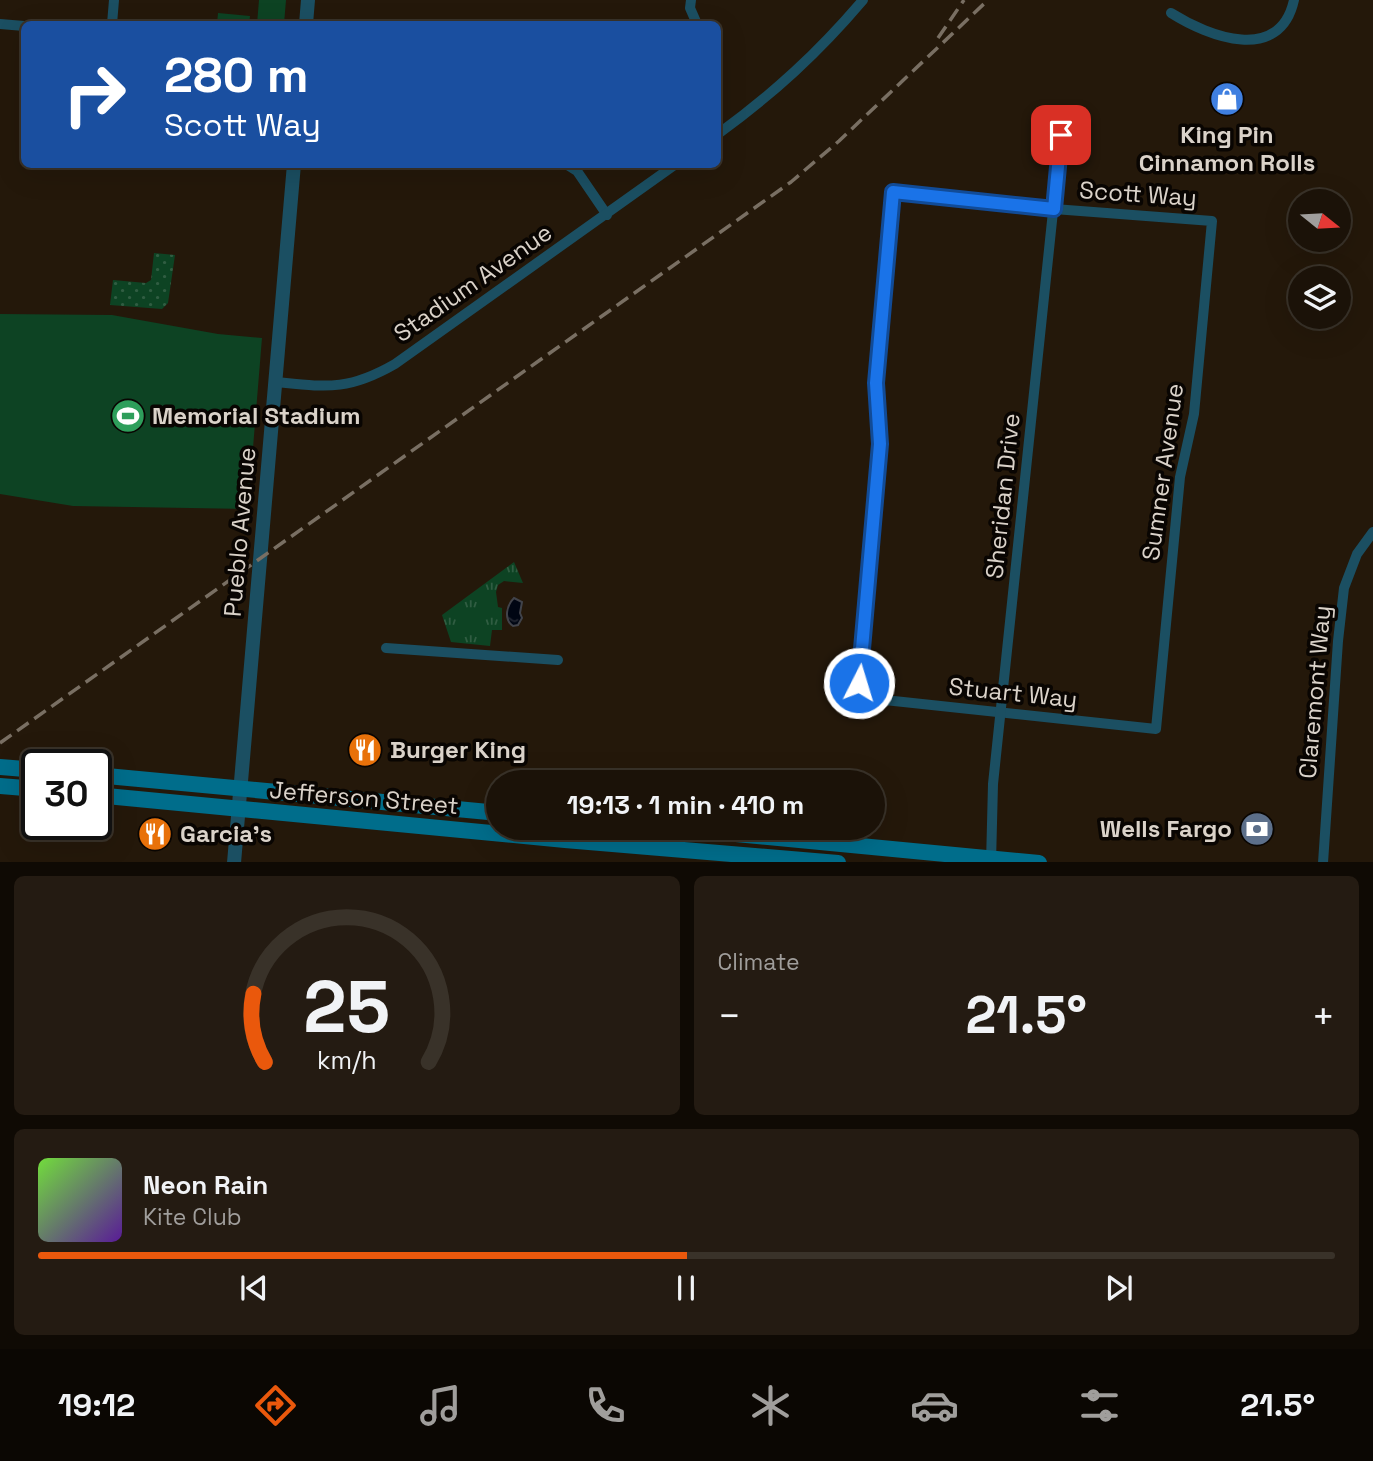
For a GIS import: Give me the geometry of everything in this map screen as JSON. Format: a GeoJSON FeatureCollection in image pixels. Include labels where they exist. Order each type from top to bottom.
{"type":"FeatureCollection","features":[{"type":"Feature","properties":{"kind":"main road"},"geometry":{"type":"LineString","coordinates":[[0,767],[21,769]]}},
{"type":"Feature","properties":{"kind":"main road","name":"Jefferson Street"},"geometry":{"type":"LineString","coordinates":[[112,776],[486,812]]}},
{"type":"Feature","properties":{"kind":"main road"},"geometry":{"type":"LineString","coordinates":[[0,786],[21,788]]}},
{"type":"Feature","properties":{"kind":"main road","name":"Jefferson Street"},"geometry":{"type":"LineString","coordinates":[[112,797],[827,862]]}},
{"type":"Feature","properties":{"kind":"main road"},"geometry":{"type":"LineString","coordinates":[[792,840],[1024,862]]}},
{"type":"Feature","properties":{"kind":"street"},"geometry":{"type":"LineString","coordinates":[[112,21],[114,0]]}},
{"type":"Feature","properties":{"kind":"street"},"geometry":{"type":"LineString","coordinates":[[306,21],[308,0]]}},
{"type":"Feature","properties":{"kind":"street"},"geometry":{"type":"LineString","coordinates":[[691,0],[690,8],[696,21]]}},
{"type":"Feature","properties":{"kind":"street"},"geometry":{"type":"LineString","coordinates":[[721,132],[768,97],[827,42],[863,0]]}},
{"type":"Feature","properties":{"kind":"street"},"geometry":{"type":"LineString","coordinates":[[1171,13],[1194,27],[1218,36],[1255,39],[1271,36],[1283,27],[1294,0]]}},
{"type":"Feature","properties":{"kind":"street"},"geometry":{"type":"LineString","coordinates":[[0,24],[21,26]]}},
{"type":"Feature","properties":{"kind":"street","name":"Sheridan Drive"},"geometry":{"type":"LineString","coordinates":[[991,860],[993,784],[1061,135]]}},
{"type":"Feature","properties":{"kind":"street","name":"Pueblo Avenue"},"geometry":{"type":"LineString","coordinates":[[234,862],[294,168]]}},
{"type":"Feature","properties":{"kind":"street"},"geometry":{"type":"LineString","coordinates":[[572,168],[607,215]]}},
{"type":"Feature","properties":{"kind":"street","name":"Stadium Avenue"},"geometry":{"type":"LineString","coordinates":[[275,382],[317,386],[344,385],[370,378],[395,364],[671,168]]}},
{"type":"Feature","properties":{"kind":"street","name":"Scott Way"},"geometry":{"type":"LineString","coordinates":[[866,698],[859,683],[880,444],[876,383],[893,192],[1054,209],[1212,221]]}},
{"type":"Feature","properties":{"kind":"street","name":"Sumner Avenue"},"geometry":{"type":"LineString","coordinates":[[1156,729],[1180,477],[1194,414],[1212,221]]}},
{"type":"Feature","properties":{"kind":"street","name":"Claremont Way"},"geometry":{"type":"LineString","coordinates":[[1323,862],[1344,589],[1357,554],[1373,533]]}},
{"type":"Feature","properties":{"kind":"street"},"geometry":{"type":"LineString","coordinates":[[386,648],[558,660]]}},
{"type":"Feature","properties":{"kind":"street","name":"Stuart Way"},"geometry":{"type":"LineString","coordinates":[[866,698],[1156,729]]}},
{"type":"Feature","properties":{"kind":"green space"},"geometry":{"type":"Polygon","coordinates":[[[259,0],[286,0],[284,21],[257,21],[259,0]]]}},
{"type":"Feature","properties":{"kind":"green space"},"geometry":{"type":"Polygon","coordinates":[[[218,13],[250,16],[249,21],[217,21],[218,13]]]}},
{"type":"Feature","properties":{"kind":"green space"},"geometry":{"type":"Polygon","coordinates":[[[154,253],[175,255],[168,303],[162,309],[110,305],[113,280],[146,283],[151,280],[154,253]]]}},
{"type":"Feature","properties":{"kind":"green space","name":"Memorial Stadium"},"geometry":{"type":"Polygon","coordinates":[[[0,314],[112,315],[218,334],[262,338],[248,509],[73,506],[0,494],[0,314]]]}},
{"type":"Feature","properties":{"kind":"green space"},"geometry":{"type":"Polygon","coordinates":[[[514,562],[523,583],[504,581],[498,585],[496,592],[498,607],[502,608],[502,630],[492,630],[490,646],[451,642],[442,615],[514,562]]]}},
{"type":"Feature","properties":{"kind":"water"},"geometry":{"type":"Polygon","coordinates":[[[514,598],[522,602],[522,618],[518,625],[513,626],[508,620],[507,612],[514,598]]]}},
{"type":"Feature","properties":{"kind":"railway"},"geometry":{"type":"LineString","coordinates":[[938,38],[964,0]]}},
{"type":"Feature","properties":{"kind":"railway"},"geometry":{"type":"LineString","coordinates":[[0,743],[791,182],[839,141],[988,0]]}},
{"type":"Feature","properties":{"kind":"place","name":"King Pin Cinnamon Rolls"},"geometry":{"type":"Point","coordinates":[1227,99]}},
{"type":"Feature","properties":{"kind":"place","name":"Memorial Stadium"},"geometry":{"type":"Point","coordinates":[128,416]}},
{"type":"Feature","properties":{"kind":"place","name":"Burger King"},"geometry":{"type":"Point","coordinates":[365,750]}},
{"type":"Feature","properties":{"kind":"place","name":"Wells Fargo"},"geometry":{"type":"Point","coordinates":[1257,829]}},
{"type":"Feature","properties":{"kind":"place","name":"Garcia's"},"geometry":{"type":"Point","coordinates":[155,834]}},
{"type":"Feature","properties":{"kind":"route"},"geometry":{"type":"LineString","coordinates":[[859,683],[880,444],[876,383],[893,192],[1054,209],[1061,135]]}}]}
